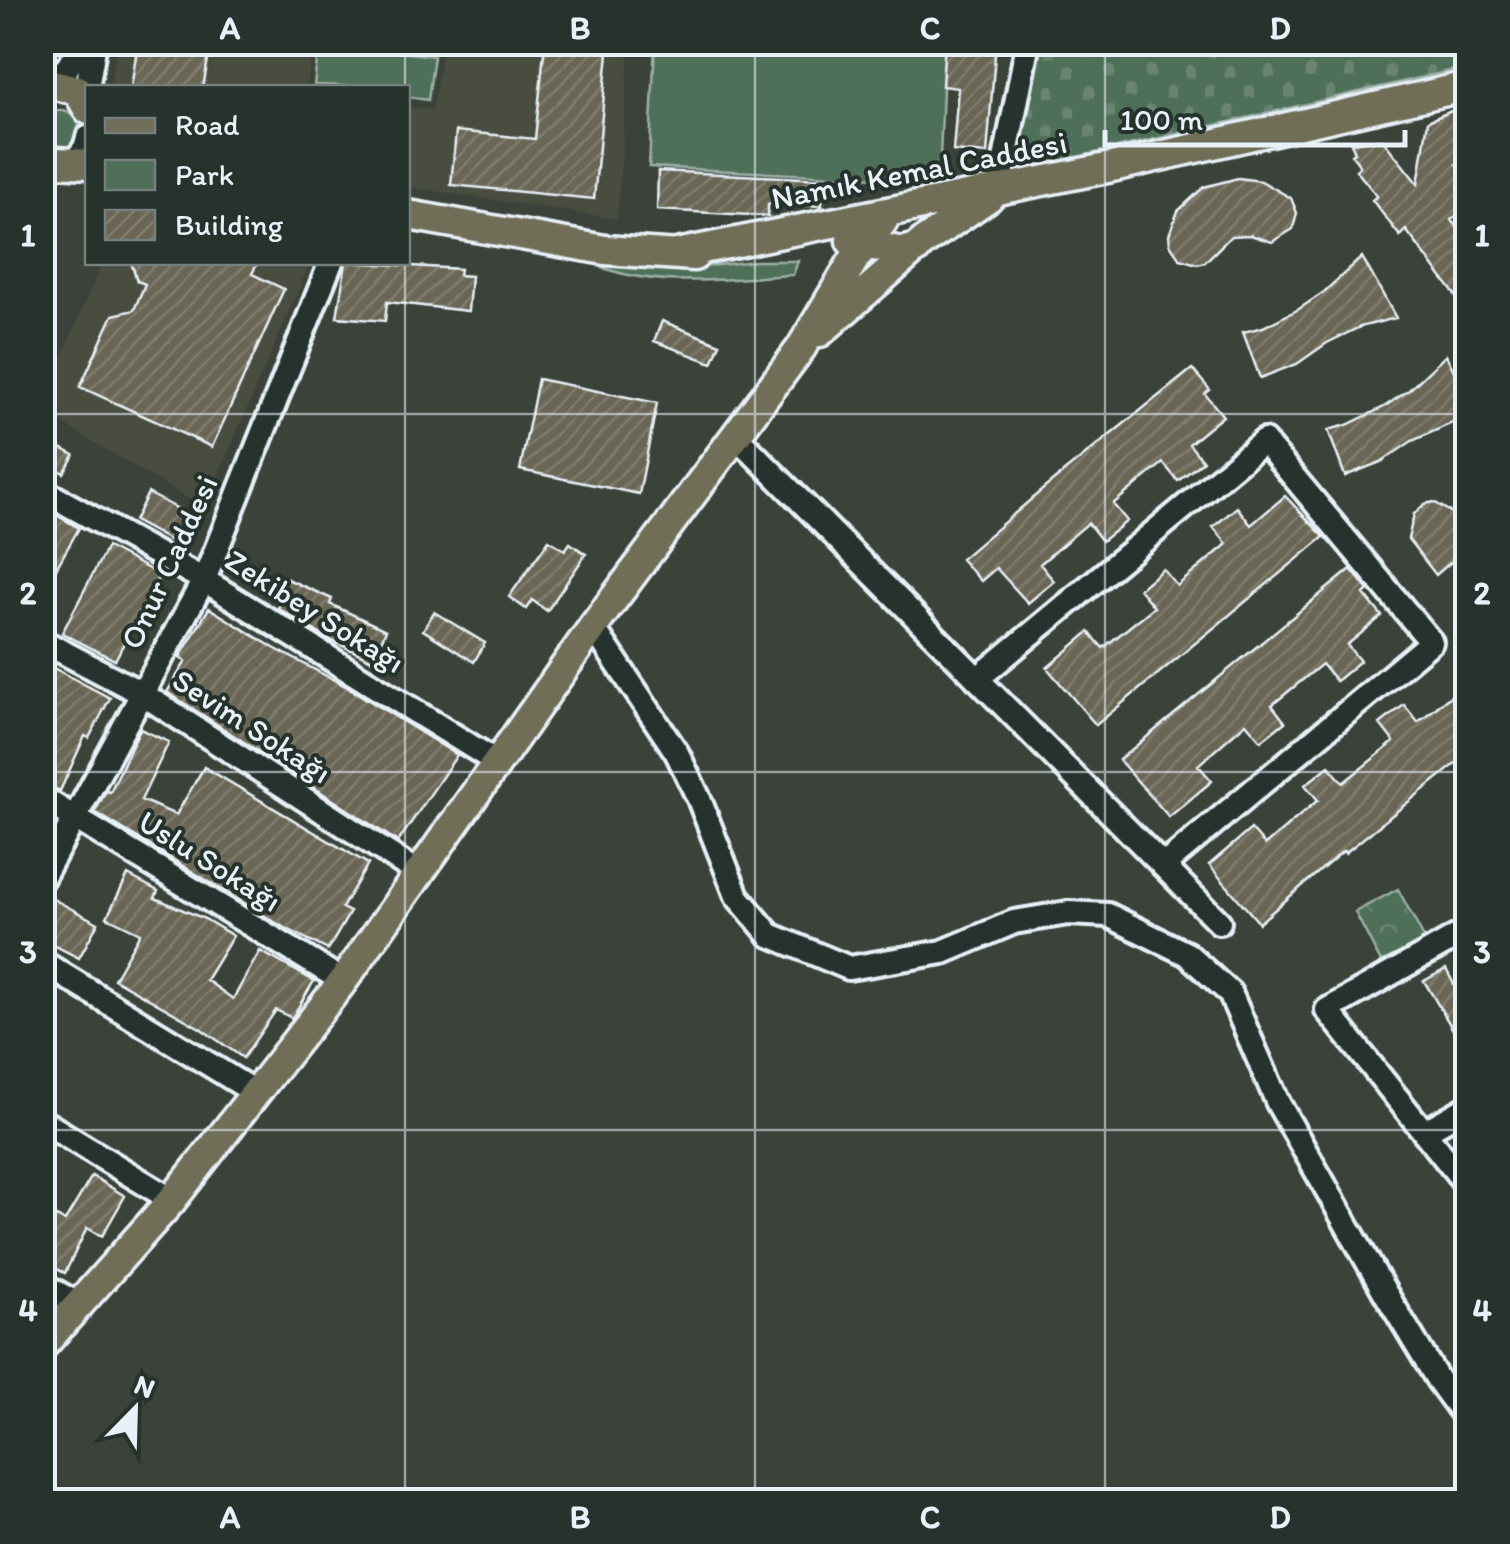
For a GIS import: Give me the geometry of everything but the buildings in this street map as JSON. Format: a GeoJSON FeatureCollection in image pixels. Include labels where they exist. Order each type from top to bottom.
{"type":"FeatureCollection","features":[{"type":"Feature","properties":{"kind":"main road"},"geometry":{"type":"LineString","coordinates":[[43,84],[77,90],[85,107]]}},
{"type":"Feature","properties":{"kind":"main road","name":"Namık Kemal Caddesi"},"geometry":{"type":"LineString","coordinates":[[410,214],[596,248],[714,258],[836,240],[886,221],[999,190],[1468,86]]}},
{"type":"Feature","properties":{"kind":"main road"},"geometry":{"type":"LineString","coordinates":[[801,348],[912,247],[999,190]]}},
{"type":"Feature","properties":{"kind":"main road"},"geometry":{"type":"LineString","coordinates":[[42,1346],[172,1200],[343,981],[593,627],[801,348],[886,221],[916,210],[926,221],[912,247]]}},
{"type":"Feature","properties":{"kind":"main road","name":"Namık Kemal Caddesi"},"geometry":{"type":"LineString","coordinates":[[886,221],[912,247]]}},
{"type":"Feature","properties":{"kind":"main road","name":"Namık Kemal Caddesi"},"geometry":{"type":"LineString","coordinates":[[676,254],[886,221]]}},
{"type":"Feature","properties":{"kind":"street"},"geometry":{"type":"LineString","coordinates":[[43,84],[67,68],[84,42]]}},
{"type":"Feature","properties":{"kind":"street"},"geometry":{"type":"LineString","coordinates":[[88,85],[95,42]]}},
{"type":"Feature","properties":{"kind":"street"},"geometry":{"type":"LineString","coordinates":[[999,190],[1028,42]]}},
{"type":"Feature","properties":{"kind":"street","name":"Onur Caddesi"},"geometry":{"type":"LineString","coordinates":[[42,878],[204,580],[329,265]]}},
{"type":"Feature","properties":{"kind":"street"},"geometry":{"type":"LineString","coordinates":[[736,436],[1219,922]]}},
{"type":"Feature","properties":{"kind":"street"},"geometry":{"type":"LineString","coordinates":[[978,679],[1264,441],[1431,642],[1163,866]]}},
{"type":"Feature","properties":{"kind":"street","name":"Zekibey Sokağı"},"geometry":{"type":"LineString","coordinates":[[42,490],[204,580],[498,763]]}},
{"type":"Feature","properties":{"kind":"street"},"geometry":{"type":"LineString","coordinates":[[593,627],[677,753],[737,896],[770,935],[849,968],[943,952],[1014,922],[1068,914],[1108,915],[1186,954],[1230,993],[1278,1103],[1386,1294],[1468,1421]]}},
{"type":"Feature","properties":{"kind":"street","name":"Sevim Sokağı"},"geometry":{"type":"LineString","coordinates":[[42,641],[141,693],[420,874]]}},
{"type":"Feature","properties":{"kind":"street","name":"Uslu Sokağı"},"geometry":{"type":"LineString","coordinates":[[42,798],[343,981]]}},
{"type":"Feature","properties":{"kind":"street"},"geometry":{"type":"LineString","coordinates":[[1468,930],[1326,1010],[1468,1187]]}},
{"type":"Feature","properties":{"kind":"street"},"geometry":{"type":"LineString","coordinates":[[42,962],[256,1093]]}},
{"type":"Feature","properties":{"kind":"street"},"geometry":{"type":"LineString","coordinates":[[1424,1132],[1468,1107]]}},
{"type":"Feature","properties":{"kind":"street"},"geometry":{"type":"LineString","coordinates":[[42,1121],[172,1200]]}},
{"type":"Feature","properties":{"kind":"street"},"geometry":{"type":"LineString","coordinates":[[42,1284],[81,1306]]}},
{"type":"Feature","properties":{"kind":"shaded area"},"geometry":{"type":"Polygon","coordinates":[[[118,43],[313,43],[307,85],[110,85],[118,43]]]}},
{"type":"Feature","properties":{"kind":"shaded area"},"geometry":{"type":"Polygon","coordinates":[[[443,43],[630,43],[617,219],[410,187],[410,107],[433,110],[443,43]]]}},
{"type":"Feature","properties":{"kind":"shaded area"},"geometry":{"type":"Polygon","coordinates":[[[101,265],[309,265],[204,508],[43,412],[43,402],[101,265]]]}},
{"type":"Feature","properties":{"kind":"green space"},"geometry":{"type":"Polygon","coordinates":[[[319,43],[434,56],[428,100],[410,97],[410,85],[314,85],[319,43]]]}},
{"type":"Feature","properties":{"kind":"green space"},"geometry":{"type":"Polygon","coordinates":[[[655,43],[945,43],[939,181],[649,167],[655,43]]]}},
{"type":"Feature","properties":{"kind":"green space"},"geometry":{"type":"Polygon","coordinates":[[[1039,43],[1467,43],[1467,67],[1016,171],[1039,43]]]}},
{"type":"Feature","properties":{"kind":"green space"},"geometry":{"type":"Polygon","coordinates":[[[60,110],[73,116],[79,129],[73,142],[60,148],[47,142],[41,129],[47,116],[60,110]]]}},
{"type":"Feature","properties":{"kind":"green space"},"geometry":{"type":"Polygon","coordinates":[[[798,261],[793,275],[694,281],[645,278],[598,266],[681,269],[798,261]]]}},
{"type":"Feature","properties":{"kind":"green space"},"geometry":{"type":"Polygon","coordinates":[[[1398,889],[1425,940],[1381,962],[1355,912],[1398,889]]]}}]}
